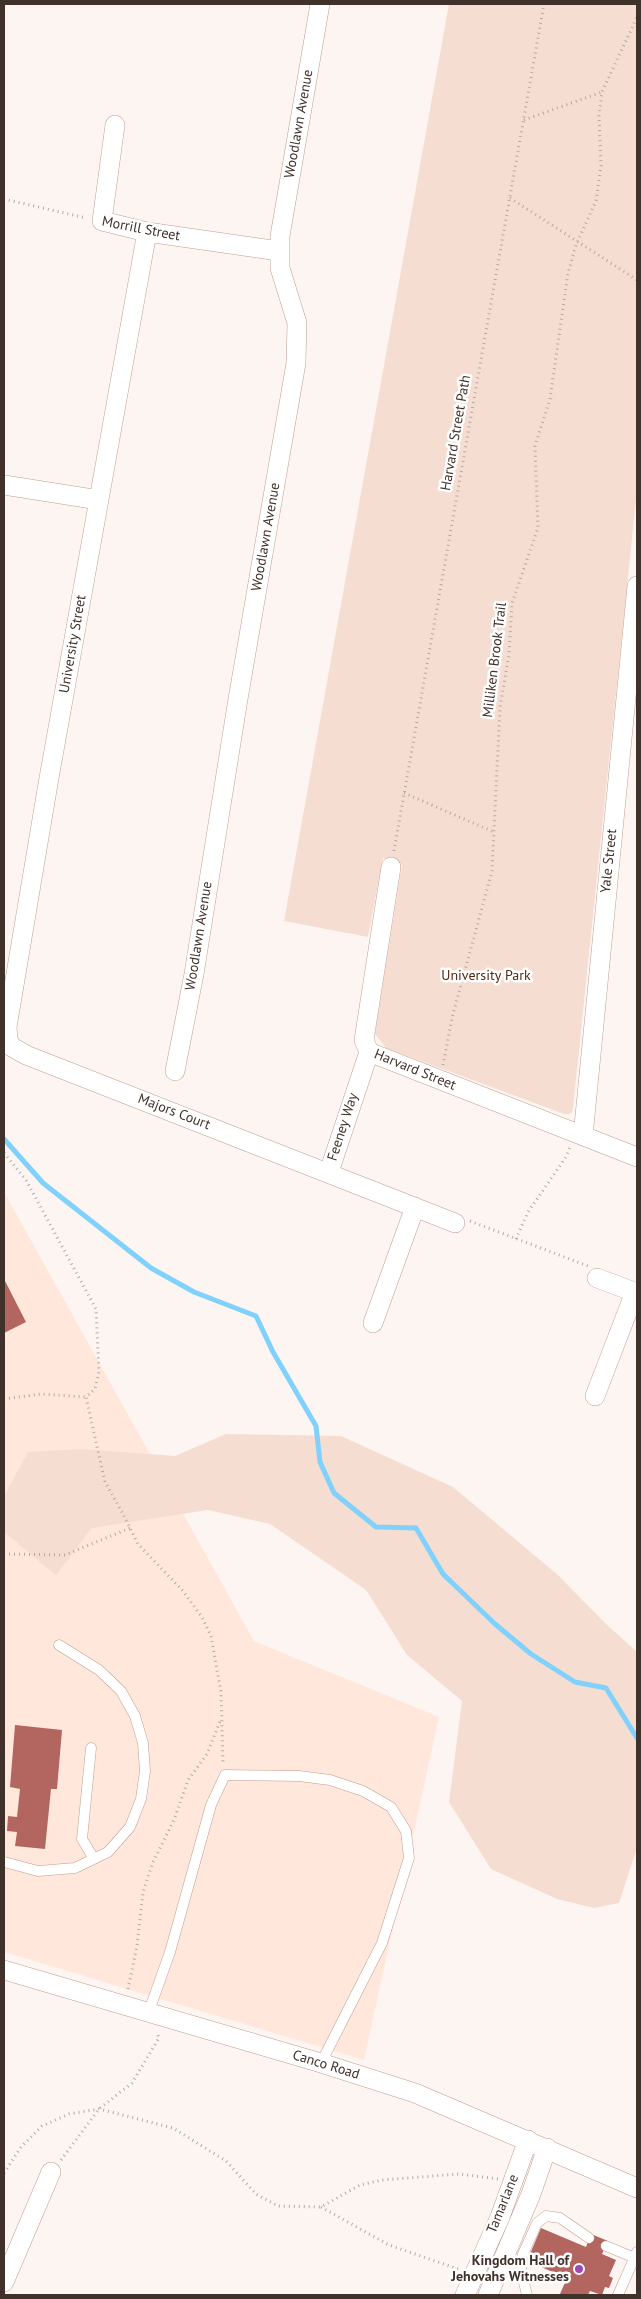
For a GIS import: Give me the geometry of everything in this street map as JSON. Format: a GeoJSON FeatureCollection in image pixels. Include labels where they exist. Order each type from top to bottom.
{"type":"FeatureCollection","features":[{"type":"Feature","properties":{"kind":"street","name":"Woodlawn Avenue"},"geometry":{"type":"LineString","coordinates":[[175,1071],[194,974],[238,699],[296,363],[297,323],[280,268],[279,251],[284,209],[320,4]]}},
{"type":"Feature","properties":{"kind":"street"},"geometry":{"type":"LineString","coordinates":[[102,221],[115,125]]}},
{"type":"Feature","properties":{"kind":"street","name":"Morrill Street"},"geometry":{"type":"LineString","coordinates":[[102,221],[147,232],[279,251]]}},
{"type":"Feature","properties":{"kind":"street","name":"University Street"},"geometry":{"type":"LineString","coordinates":[[20,1052],[12,1047],[8,1040],[7,1027],[49,778],[147,232]]}},
{"type":"Feature","properties":{"kind":"street"},"geometry":{"type":"LineString","coordinates":[[4,485],[99,500]]}},
{"type":"Feature","properties":{"kind":"street","name":"Yale Street"},"geometry":{"type":"LineString","coordinates":[[579,1135],[637,586]]}},
{"type":"Feature","properties":{"kind":"street","name":"Harvard Street"},"geometry":{"type":"LineString","coordinates":[[391,866],[364,1040],[369,1052],[637,1157]]}},
{"type":"Feature","properties":{"kind":"street","name":"Majors Court"},"geometry":{"type":"LineString","coordinates":[[20,1052],[328,1172]]}},
{"type":"Feature","properties":{"kind":"street","name":"Feeney Way"},"geometry":{"type":"LineString","coordinates":[[369,1052],[328,1172],[455,1223]]}},
{"type":"Feature","properties":{"kind":"street"},"geometry":{"type":"LineString","coordinates":[[373,1323],[414,1207]]}},
{"type":"Feature","properties":{"kind":"street"},"geometry":{"type":"LineString","coordinates":[[595,1396],[636,1293],[598,1278]]}},
{"type":"Feature","properties":{"kind":"street","name":"Canco Road"},"geometry":{"type":"LineString","coordinates":[[4,1970],[149,2011],[415,2093],[637,2188]]}},
{"type":"Feature","properties":{"kind":"street","name":"Tamarlane"},"geometry":{"type":"LineString","coordinates":[[465,2295],[513,2184],[528,2140]]}},
{"type":"Feature","properties":{"kind":"street","name":"Tamarlane"},"geometry":{"type":"LineString","coordinates":[[488,2295],[531,2194],[547,2148]]}},
{"type":"Feature","properties":{"kind":"street"},"geometry":{"type":"LineString","coordinates":[[4,2282],[51,2172]]}},
{"type":"Feature","properties":{"kind":"lane"},"geometry":{"type":"LineString","coordinates":[[4,1862],[38,1871],[75,1868],[108,1852],[130,1827],[141,1799],[145,1770],[143,1743],[135,1716],[121,1691],[99,1670],[59,1645]]}},
{"type":"Feature","properties":{"kind":"lane"},"geometry":{"type":"LineString","coordinates":[[91,1748],[82,1839],[94,1859]]}},
{"type":"Feature","properties":{"kind":"lane"},"geometry":{"type":"LineString","coordinates":[[149,2011],[170,1952],[211,1805],[225,1775],[299,1776],[330,1780],[363,1791],[391,1807],[406,1831],[409,1858],[382,1943],[321,2063]]}},
{"type":"Feature","properties":{"kind":"lane"},"geometry":{"type":"LineString","coordinates":[[527,2295],[521,2270],[523,2254],[537,2223],[546,2216],[560,2218],[589,2238]]}},
{"type":"Feature","properties":{"kind":"lane"},"geometry":{"type":"LineString","coordinates":[[606,2246],[636,2255],[618,2295]]}},
{"type":"Feature","properties":{"kind":"path","name":"Harvard Street Path"},"geometry":{"type":"LineString","coordinates":[[391,866],[544,4]]}},
{"type":"Feature","properties":{"kind":"path","name":"Milliken Brook Trail"},"geometry":{"type":"LineString","coordinates":[[441,1080],[452,1018],[492,871],[500,707],[509,656],[512,603],[538,528],[535,446],[550,398],[568,273],[577,242],[596,201],[601,166],[599,116],[602,92],[637,17]]}},
{"type":"Feature","properties":{"kind":"path"},"geometry":{"type":"LineString","coordinates":[[523,121],[602,92]]}},
{"type":"Feature","properties":{"kind":"path"},"geometry":{"type":"LineString","coordinates":[[510,198],[637,280]]}},
{"type":"Feature","properties":{"kind":"path","name":"Morrill Street"},"geometry":{"type":"LineString","coordinates":[[4,200],[102,221]]}},
{"type":"Feature","properties":{"kind":"path"},"geometry":{"type":"LineString","coordinates":[[404,793],[494,832]]}},
{"type":"Feature","properties":{"kind":"path"},"geometry":{"type":"LineString","coordinates":[[516,1239],[528,1212],[579,1135]]}},
{"type":"Feature","properties":{"kind":"path"},"geometry":{"type":"LineString","coordinates":[[4,1153],[26,1180],[28,1187],[96,1309],[99,1372],[95,1389],[86,1397],[41,1394],[4,1399]]}},
{"type":"Feature","properties":{"kind":"path"},"geometry":{"type":"LineString","coordinates":[[455,1223],[469,1220],[593,1268],[598,1278]]}},
{"type":"Feature","properties":{"kind":"path"},"geometry":{"type":"LineString","coordinates":[[86,1397],[105,1482],[138,1544],[182,1590],[202,1617],[211,1636],[222,1692],[223,1780]]}},
{"type":"Feature","properties":{"kind":"path"},"geometry":{"type":"LineString","coordinates":[[4,1554],[65,1555],[130,1528]]}},
{"type":"Feature","properties":{"kind":"path"},"geometry":{"type":"LineString","coordinates":[[124,2004],[137,1946],[145,1884],[153,1862],[174,1820],[188,1780],[207,1754],[222,1716]]}},
{"type":"Feature","properties":{"kind":"path"},"geometry":{"type":"LineString","coordinates":[[51,2172],[98,2109],[132,2083],[159,2038],[149,2011]]}},
{"type":"Feature","properties":{"kind":"path"},"geometry":{"type":"LineString","coordinates":[[4,2173],[21,2146],[42,2126],[69,2114],[98,2109],[173,2128],[226,2161],[256,2194],[278,2206],[320,2207],[389,2246],[473,2274]]}},
{"type":"Feature","properties":{"kind":"path"},"geometry":{"type":"LineString","coordinates":[[320,2207],[360,2185],[382,2180],[459,2174],[489,2177],[513,2184]]}},
{"type":"Feature","properties":{"kind":"shaded area"},"geometry":{"type":"Polygon","coordinates":[[[4,1192],[254,1641],[439,1717],[364,2060],[4,1952],[4,1192]]]}},
{"type":"Feature","properties":{"kind":"green space","name":"University Park"},"geometry":{"type":"Polygon","coordinates":[[[449,4],[637,4],[637,490],[573,1108],[569,1114],[564,1114],[386,1048],[375,1034],[402,864],[383,858],[368,937],[284,921],[449,4]]]}},
{"type":"Feature","properties":{"kind":"green space"},"geometry":{"type":"Polygon","coordinates":[[[226,1434],[341,1436],[453,1487],[558,1575],[605,1623],[637,1652],[637,1848],[619,1903],[594,1908],[557,1899],[491,1869],[449,1802],[462,1701],[407,1655],[366,1590],[270,1524],[208,1510],[92,1528],[56,1575],[4,1532],[4,1496],[28,1452],[81,1449],[175,1456],[226,1434]]]}},
{"type":"Feature","properties":{"kind":"building"},"geometry":{"type":"Polygon","coordinates":[[[4,1279],[26,1322],[4,1333],[4,1279]]]}},
{"type":"Feature","properties":{"kind":"building"},"geometry":{"type":"Polygon","coordinates":[[[15,1725],[62,1730],[57,1789],[51,1789],[45,1849],[15,1846],[17,1832],[7,1831],[8,1816],[17,1817],[20,1789],[10,1787],[15,1725]]]}},
{"type":"Feature","properties":{"kind":"building","name":"Kingdom Hall of Jehovahs Witnesses"},"geometry":{"type":"Polygon","coordinates":[[[541,2228],[586,2247],[591,2234],[608,2241],[602,2254],[616,2260],[609,2276],[613,2278],[609,2288],[605,2287],[602,2295],[590,2291],[588,2295],[560,2294],[567,2278],[527,2261],[541,2228]]]}},
{"type":"Feature","properties":{"kind":"waterway"},"geometry":{"type":"LineString","coordinates":[[4,1139],[43,1183],[151,1268],[194,1292],[256,1316],[273,1352],[316,1426],[320,1462],[334,1493],[376,1527],[416,1528],[443,1574],[495,1624],[531,1654],[575,1682],[606,1688],[637,1738]]}},
{"type":"Feature","properties":{"kind":"place","name":"Kingdom Hall of Jehovahs Witnesses"},"geometry":{"type":"Point","coordinates":[579,2269]}}]}
